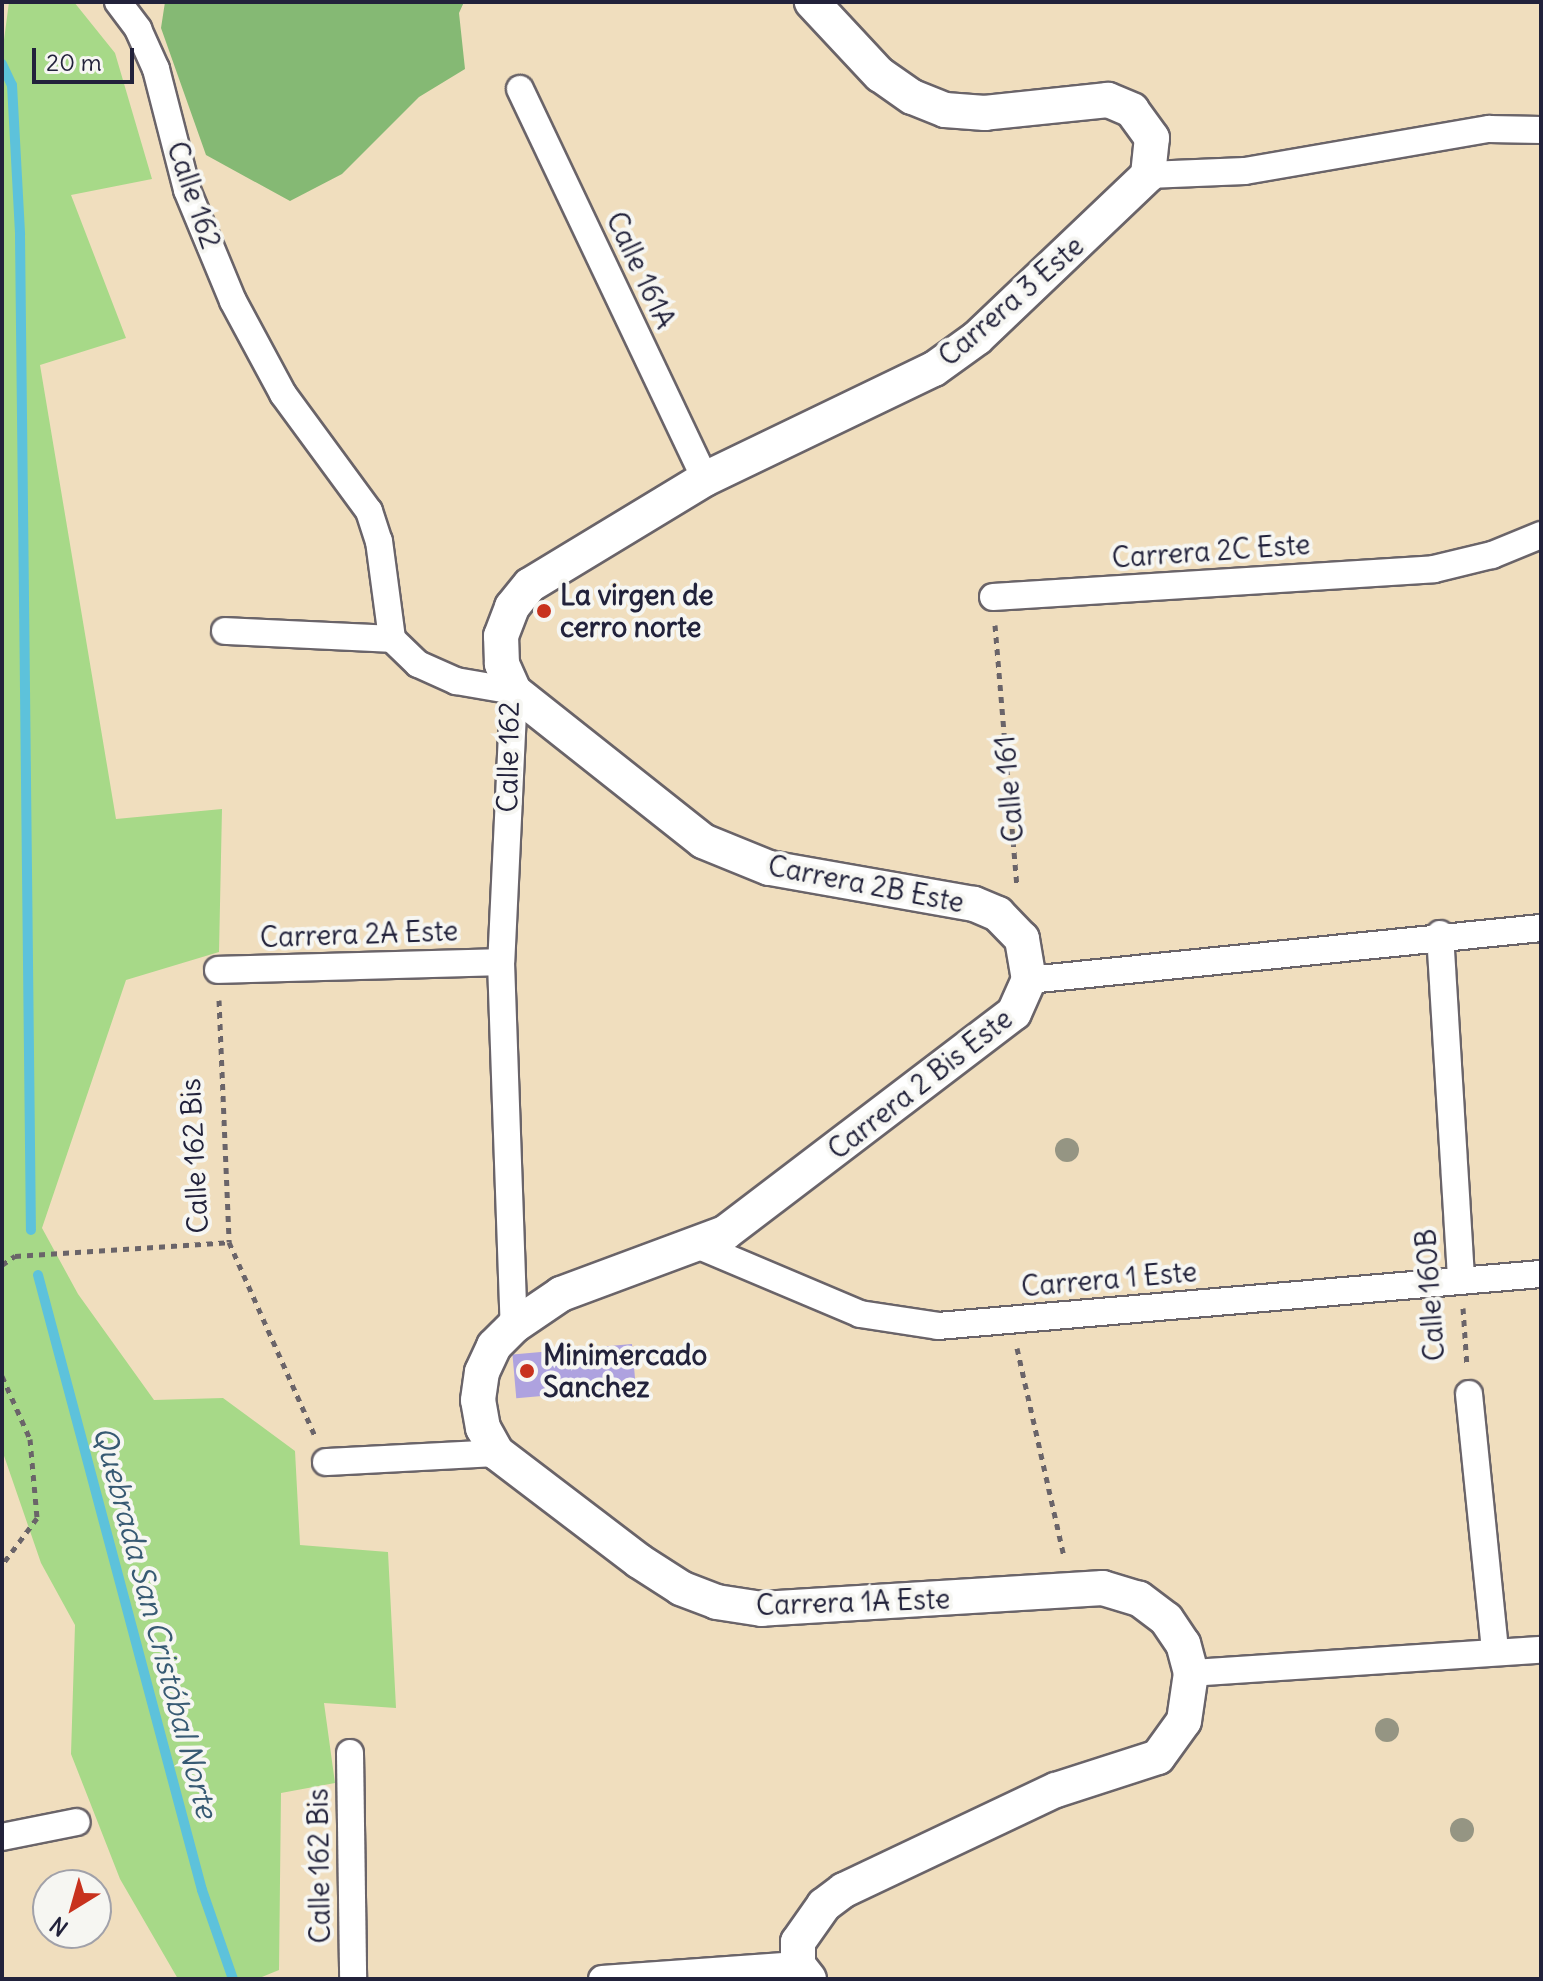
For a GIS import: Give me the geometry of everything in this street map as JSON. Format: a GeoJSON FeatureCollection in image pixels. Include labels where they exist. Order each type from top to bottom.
{"type":"FeatureCollection","features":[{"type":"Feature","properties":{"kind":"street","name":"Calle 162"},"geometry":{"type":"LineString","coordinates":[[118,2],[138,29],[156,69],[187,190],[233,301],[283,394],[369,511],[379,541],[392,639],[418,664],[456,681],[514,691],[501,962],[514,1326]]}},
{"type":"Feature","properties":{"kind":"street"},"geometry":{"type":"LineString","coordinates":[[812,2],[880,75],[912,97],[945,110],[985,113],[1108,100],[1132,110],[1145,124],[1154,156],[1148,175],[1245,171],[1489,129],[1541,130]]}},
{"type":"Feature","properties":{"kind":"street","name":"Calle 161A"},"geometry":{"type":"LineString","coordinates":[[520,89],[705,479]]}},
{"type":"Feature","properties":{"kind":"street","name":"Carrera 3 Este"},"geometry":{"type":"LineString","coordinates":[[514,691],[502,664],[501,636],[512,607],[530,585],[705,479],[934,369],[977,338],[1148,175]]}},
{"type":"Feature","properties":{"kind":"street","name":"Carrera 2C Este"},"geometry":{"type":"LineString","coordinates":[[993,597],[1434,569],[1492,555],[1541,535]]}},
{"type":"Feature","properties":{"kind":"street"},"geometry":{"type":"LineString","coordinates":[[225,631],[392,639]]}},
{"type":"Feature","properties":{"kind":"street","name":"Carrera 2B Este"},"geometry":{"type":"LineString","coordinates":[[514,691],[703,841],[769,868],[974,904],[998,914],[1022,939]]}},
{"type":"Feature","properties":{"kind":"street","name":"Carrera 2 Bis Este"},"geometry":{"type":"LineString","coordinates":[[514,1326],[561,1294],[725,1233],[1014,1013],[1029,980],[1440,934],[1541,928]]}},
{"type":"Feature","properties":{"kind":"street","name":"Calle 160B"},"geometry":{"type":"LineString","coordinates":[[1440,934],[1461,1280]]}},
{"type":"Feature","properties":{"kind":"street"},"geometry":{"type":"LineString","coordinates":[[1022,939],[1029,980]]}},
{"type":"Feature","properties":{"kind":"street","name":"Carrera 2A Este"},"geometry":{"type":"LineString","coordinates":[[218,970],[501,962]]}},
{"type":"Feature","properties":{"kind":"street","name":"Carrera 1 Este"},"geometry":{"type":"LineString","coordinates":[[697,1245],[860,1314],[938,1326],[1541,1274]]}},
{"type":"Feature","properties":{"kind":"street"},"geometry":{"type":"LineString","coordinates":[[326,1462],[497,1453],[483,1428],[478,1400],[482,1372],[494,1346],[514,1326]]}},
{"type":"Feature","properties":{"kind":"street","name":"Calle 160B"},"geometry":{"type":"LineString","coordinates":[[1469,1394],[1495,1651]]}},
{"type":"Feature","properties":{"kind":"street","name":"Carrera 1A Este"},"geometry":{"type":"LineString","coordinates":[[497,1453],[639,1561],[681,1588],[717,1602],[762,1609],[1103,1588],[1139,1599],[1166,1619],[1183,1644],[1191,1673],[1184,1721],[1158,1757],[1056,1790],[844,1890],[807,1924],[798,1942],[803,1972]]}},
{"type":"Feature","properties":{"kind":"street"},"geometry":{"type":"LineString","coordinates":[[1191,1673],[1541,1650]]}},
{"type":"Feature","properties":{"kind":"street","name":"Calle 162 Bis"},"geometry":{"type":"LineString","coordinates":[[350,1753],[353,1979]]}},
{"type":"Feature","properties":{"kind":"street"},"geometry":{"type":"LineString","coordinates":[[2,1837],[77,1822]]}},
{"type":"Feature","properties":{"kind":"street"},"geometry":{"type":"LineString","coordinates":[[602,1979],[803,1972]]}},
{"type":"Feature","properties":{"kind":"path","name":"Calle 161"},"geometry":{"type":"LineString","coordinates":[[993,597],[1022,939]]}},
{"type":"Feature","properties":{"kind":"path","name":"Calle 162 Bis"},"geometry":{"type":"LineString","coordinates":[[218,970],[229,1242],[326,1462]]}},
{"type":"Feature","properties":{"kind":"path"},"geometry":{"type":"LineString","coordinates":[[2,1265],[15,1256],[229,1242]]}},
{"type":"Feature","properties":{"kind":"path","name":"Calle 160B"},"geometry":{"type":"LineString","coordinates":[[1461,1280],[1469,1394]]}},
{"type":"Feature","properties":{"kind":"path"},"geometry":{"type":"LineString","coordinates":[[1011,1320],[1071,1591]]}},
{"type":"Feature","properties":{"kind":"path"},"geometry":{"type":"LineString","coordinates":[[2,1376],[30,1439],[37,1518],[2,1565]]}},
{"type":"Feature","properties":{"kind":"green space"},"geometry":{"type":"Polygon","coordinates":[[[9,2],[74,2],[115,53],[152,179],[71,195],[126,338],[40,365],[116,819],[222,809],[219,952],[126,980],[42,1228],[78,1294],[154,1400],[223,1398],[295,1451],[300,1545],[388,1552],[396,1708],[324,1703],[335,1783],[281,1793],[279,1970],[257,1979],[178,1979],[120,1879],[71,1754],[75,1625],[41,1563],[2,1450],[2,55],[9,2]]]}},
{"type":"Feature","properties":{"kind":"green space"},"geometry":{"type":"Polygon","coordinates":[[[165,2],[464,2],[459,13],[465,69],[419,97],[342,174],[290,201],[206,155],[161,28],[165,2]]]}},
{"type":"Feature","properties":{"kind":"building"},"geometry":{"type":"Polygon","coordinates":[[[632,1344],[636,1388],[516,1398],[512,1354],[632,1344]]]}},
{"type":"Feature","properties":{"kind":"waterway","name":"Quebrada San Cristóbal Norte"},"geometry":{"type":"LineString","coordinates":[[2,64],[12,85],[20,235],[31,1230]]}},
{"type":"Feature","properties":{"kind":"waterway","name":"Quebrada San Cristóbal Norte"},"geometry":{"type":"LineString","coordinates":[[38,1275],[202,1890],[233,1979]]}},
{"type":"Feature","properties":{"kind":"place","name":"La virgen de cerro norte"},"geometry":{"type":"Point","coordinates":[544,611]}},
{"type":"Feature","properties":{"kind":"place","name":"Minimercado Sanchez"},"geometry":{"type":"Point","coordinates":[527,1371]}}]}
